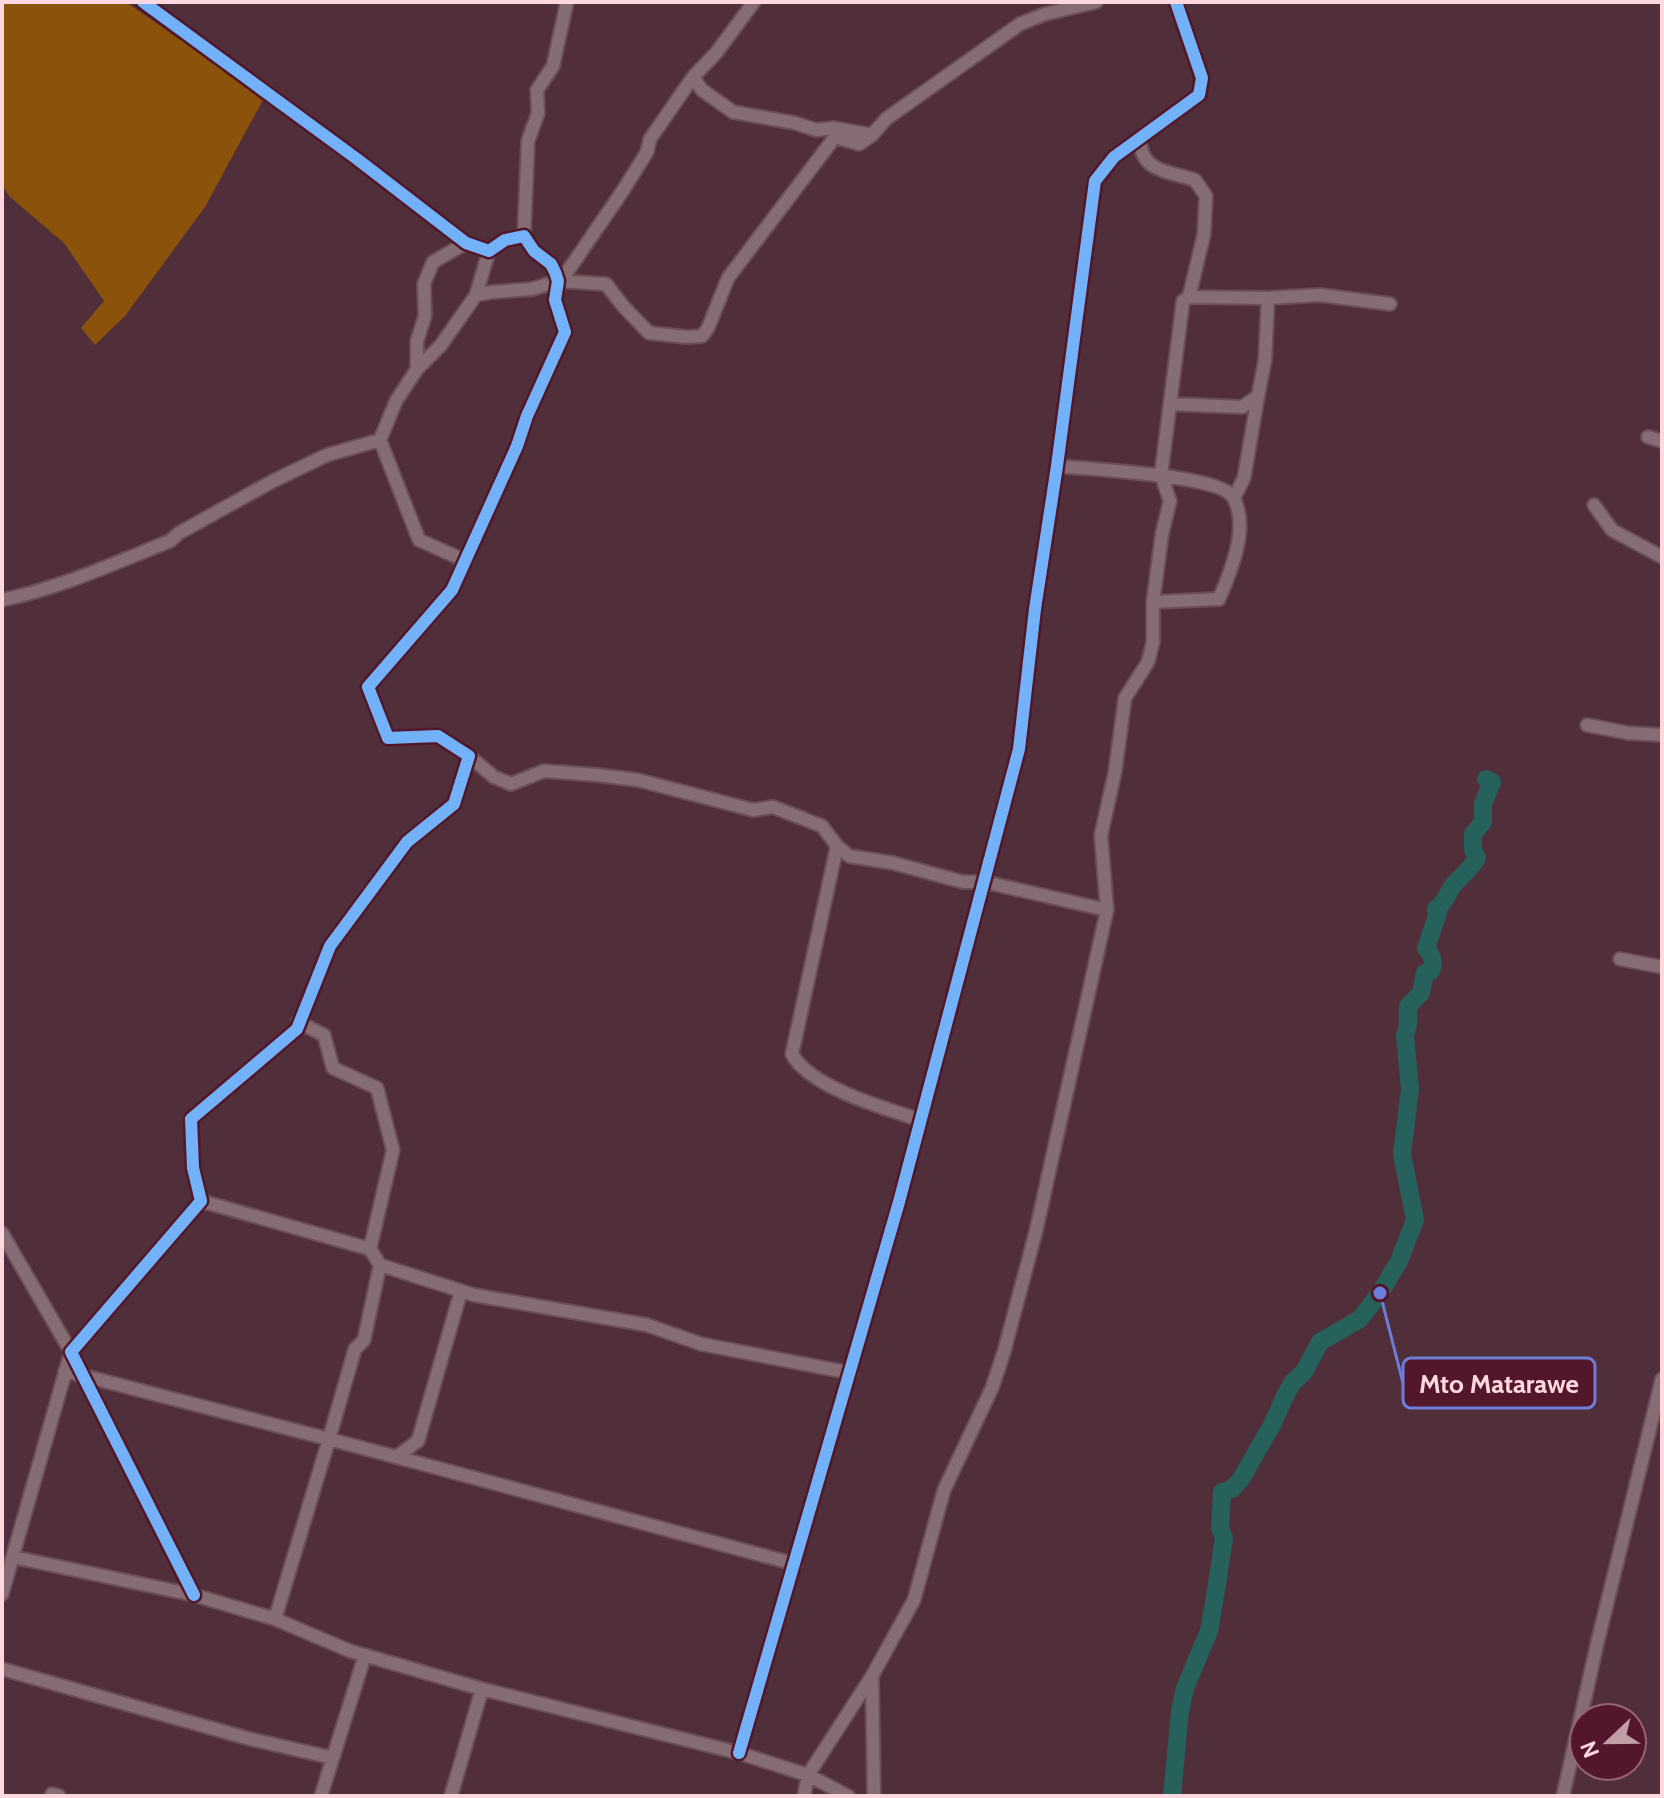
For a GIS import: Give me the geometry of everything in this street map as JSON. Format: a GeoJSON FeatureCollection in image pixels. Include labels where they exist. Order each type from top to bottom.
{"type":"FeatureCollection","features":[{"type":"Feature","properties":{"kind":"street"},"geometry":{"type":"LineString","coordinates":[[143,2],[466,243],[489,251]]}},
{"type":"Feature","properties":{"kind":"street"},"geometry":{"type":"LineString","coordinates":[[560,281],[551,264],[534,251],[524,236],[528,141],[538,113],[537,90],[553,66],[567,2]]}},
{"type":"Feature","properties":{"kind":"street"},"geometry":{"type":"LineString","coordinates":[[754,2],[716,53],[693,77],[650,139],[647,152],[622,192],[560,281],[555,300],[565,332],[466,561],[446,600],[368,687],[388,738],[438,736],[494,777],[511,784],[544,771],[597,775],[638,780],[753,810],[773,807],[822,826],[849,856],[893,863],[963,882],[985,882],[1107,910]]}},
{"type":"Feature","properties":{"kind":"street"},"geometry":{"type":"LineString","coordinates":[[476,295],[532,289],[560,281],[606,284],[649,333],[702,336],[728,278],[835,137],[859,144],[886,119],[1020,24],[1045,14],[1096,2]]}},
{"type":"Feature","properties":{"kind":"street"},"geometry":{"type":"LineString","coordinates":[[739,1753],[851,1373],[1019,749],[1035,609],[1095,181],[1114,157],[1199,95],[1202,78],[1176,2]]}},
{"type":"Feature","properties":{"kind":"street"},"geometry":{"type":"LineString","coordinates":[[693,77],[702,90],[733,112],[816,130],[834,128],[872,135]]}},
{"type":"Feature","properties":{"kind":"street"},"geometry":{"type":"LineString","coordinates":[[1140,139],[1140,147],[1147,161],[1162,173],[1195,180],[1206,196],[1204,234],[1189,297]]}},
{"type":"Feature","properties":{"kind":"street"},"geometry":{"type":"LineString","coordinates":[[466,561],[419,540],[380,440],[396,401],[417,369],[441,345],[476,295],[489,251],[505,240],[524,236]]}},
{"type":"Feature","properties":{"kind":"street"},"geometry":{"type":"LineString","coordinates":[[417,369],[417,341],[425,316],[424,284],[433,262],[466,243]]}},
{"type":"Feature","properties":{"kind":"street"},"geometry":{"type":"LineString","coordinates":[[804,1796],[808,1775],[872,1676],[914,1600],[944,1490],[992,1388],[1004,1352],[1036,1231],[1107,910],[1101,835],[1115,772],[1125,698],[1148,662],[1153,642],[1153,602],[1162,534],[1170,501],[1161,475],[1183,301],[1189,297],[1320,295],[1390,304]]}},
{"type":"Feature","properties":{"kind":"street"},"geometry":{"type":"LineString","coordinates":[[1234,498],[1244,478],[1265,360],[1268,298]]}},
{"type":"Feature","properties":{"kind":"street"},"geometry":{"type":"LineString","coordinates":[[1170,404],[1242,407],[1258,396]]}},
{"type":"Feature","properties":{"kind":"street"},"geometry":{"type":"LineString","coordinates":[[1648,437],[1662,441]]}},
{"type":"Feature","properties":{"kind":"street"},"geometry":{"type":"LineString","coordinates":[[2,600],[88,574],[170,541],[179,533],[287,474],[327,455],[380,440]]}},
{"type":"Feature","properties":{"kind":"street"},"geometry":{"type":"LineString","coordinates":[[1057,466],[1161,475],[1225,488],[1234,498],[1238,516],[1237,557],[1219,599],[1153,602]]}},
{"type":"Feature","properties":{"kind":"street"},"geometry":{"type":"LineString","coordinates":[[1594,505],[1612,530],[1662,557]]}},
{"type":"Feature","properties":{"kind":"street"},"geometry":{"type":"LineString","coordinates":[[1587,725],[1628,733],[1662,735]]}},
{"type":"Feature","properties":{"kind":"street"},"geometry":{"type":"LineString","coordinates":[[201,1201],[193,1168],[191,1119],[297,1029],[330,946],[407,842],[454,804],[469,756]]}},
{"type":"Feature","properties":{"kind":"street"},"geometry":{"type":"LineString","coordinates":[[837,846],[792,1054],[804,1070],[865,1103],[921,1120]]}},
{"type":"Feature","properties":{"kind":"street"},"geometry":{"type":"LineString","coordinates":[[1620,959],[1662,967]]}},
{"type":"Feature","properties":{"kind":"street"},"geometry":{"type":"LineString","coordinates":[[298,1022],[324,1035],[333,1068],[377,1088],[393,1150],[370,1249]]}},
{"type":"Feature","properties":{"kind":"street"},"geometry":{"type":"LineString","coordinates":[[201,1201],[370,1249],[380,1265],[461,1291],[647,1325],[701,1344],[851,1373]]}},
{"type":"Feature","properties":{"kind":"street"},"geometry":{"type":"LineString","coordinates":[[2,1594],[71,1352],[201,1201]]}},
{"type":"Feature","properties":{"kind":"street"},"geometry":{"type":"LineString","coordinates":[[2,1233],[71,1352],[194,1595]]}},
{"type":"Feature","properties":{"kind":"street"},"geometry":{"type":"LineString","coordinates":[[275,1619],[355,1349],[364,1340],[380,1265]]}},
{"type":"Feature","properties":{"kind":"street"},"geometry":{"type":"LineString","coordinates":[[396,1457],[418,1441],[461,1291]]}},
{"type":"Feature","properties":{"kind":"street"},"geometry":{"type":"LineString","coordinates":[[65,1371],[795,1564]]}},
{"type":"Feature","properties":{"kind":"street"},"geometry":{"type":"LineString","coordinates":[[1563,1796],[1662,1379]]}},
{"type":"Feature","properties":{"kind":"street"},"geometry":{"type":"LineString","coordinates":[[13,1557],[194,1595],[275,1619],[365,1655],[482,1689],[739,1753],[808,1775],[848,1796]]}},
{"type":"Feature","properties":{"kind":"street"},"geometry":{"type":"LineString","coordinates":[[321,1796],[365,1655]]}},
{"type":"Feature","properties":{"kind":"street"},"geometry":{"type":"LineString","coordinates":[[2,1669],[250,1739],[333,1758]]}},
{"type":"Feature","properties":{"kind":"street"},"geometry":{"type":"LineString","coordinates":[[872,1676],[874,1796]]}},
{"type":"Feature","properties":{"kind":"street"},"geometry":{"type":"LineString","coordinates":[[466,1796],[452,1794],[482,1689]]}},
{"type":"Feature","properties":{"kind":"street"},"geometry":{"type":"LineString","coordinates":[[52,1796],[59,1796]]}},
{"type":"Feature","properties":{"kind":"shaded area"},"geometry":{"type":"Polygon","coordinates":[[[2,2],[126,2],[264,98],[205,207],[125,316],[95,345],[81,328],[104,301],[64,243],[10,197],[2,185],[2,2]]]}},
{"type":"Feature","properties":{"kind":"waterway"},"geometry":{"type":"LineString","coordinates":[[1172,1796],[1180,1711],[1185,1688],[1209,1631],[1216,1590],[1224,1538],[1220,1528],[1222,1492],[1232,1489],[1241,1479],[1286,1394],[1304,1372],[1320,1342],[1360,1319],[1380,1293],[1399,1261],[1415,1220],[1402,1154],[1410,1089],[1405,1036],[1408,1006],[1421,993],[1425,973],[1432,968],[1432,959],[1426,948],[1438,913],[1436,909],[1477,858],[1473,850],[1473,834],[1483,822],[1483,804],[1492,782],[1486,779]]}},
{"type":"Feature","properties":{"kind":"cycle path"},"geometry":{"type":"LineString","coordinates":[[143,2],[466,243],[489,251],[505,240],[524,236],[555,272],[558,281],[555,300],[565,332],[452,590],[368,687],[388,738],[438,736],[469,756],[454,804],[407,842],[330,946],[297,1029],[191,1119],[193,1168],[201,1201],[71,1352],[194,1595]]}},
{"type":"Feature","properties":{"kind":"cycle path"},"geometry":{"type":"LineString","coordinates":[[739,1753],[899,1202],[1019,749],[1035,609],[1095,181],[1114,157],[1199,95],[1202,78],[1176,2]]}},
{"type":"Feature","properties":{"kind":"place","name":"Mto Matarawe"},"geometry":{"type":"Point","coordinates":[1380,1293]}}]}
